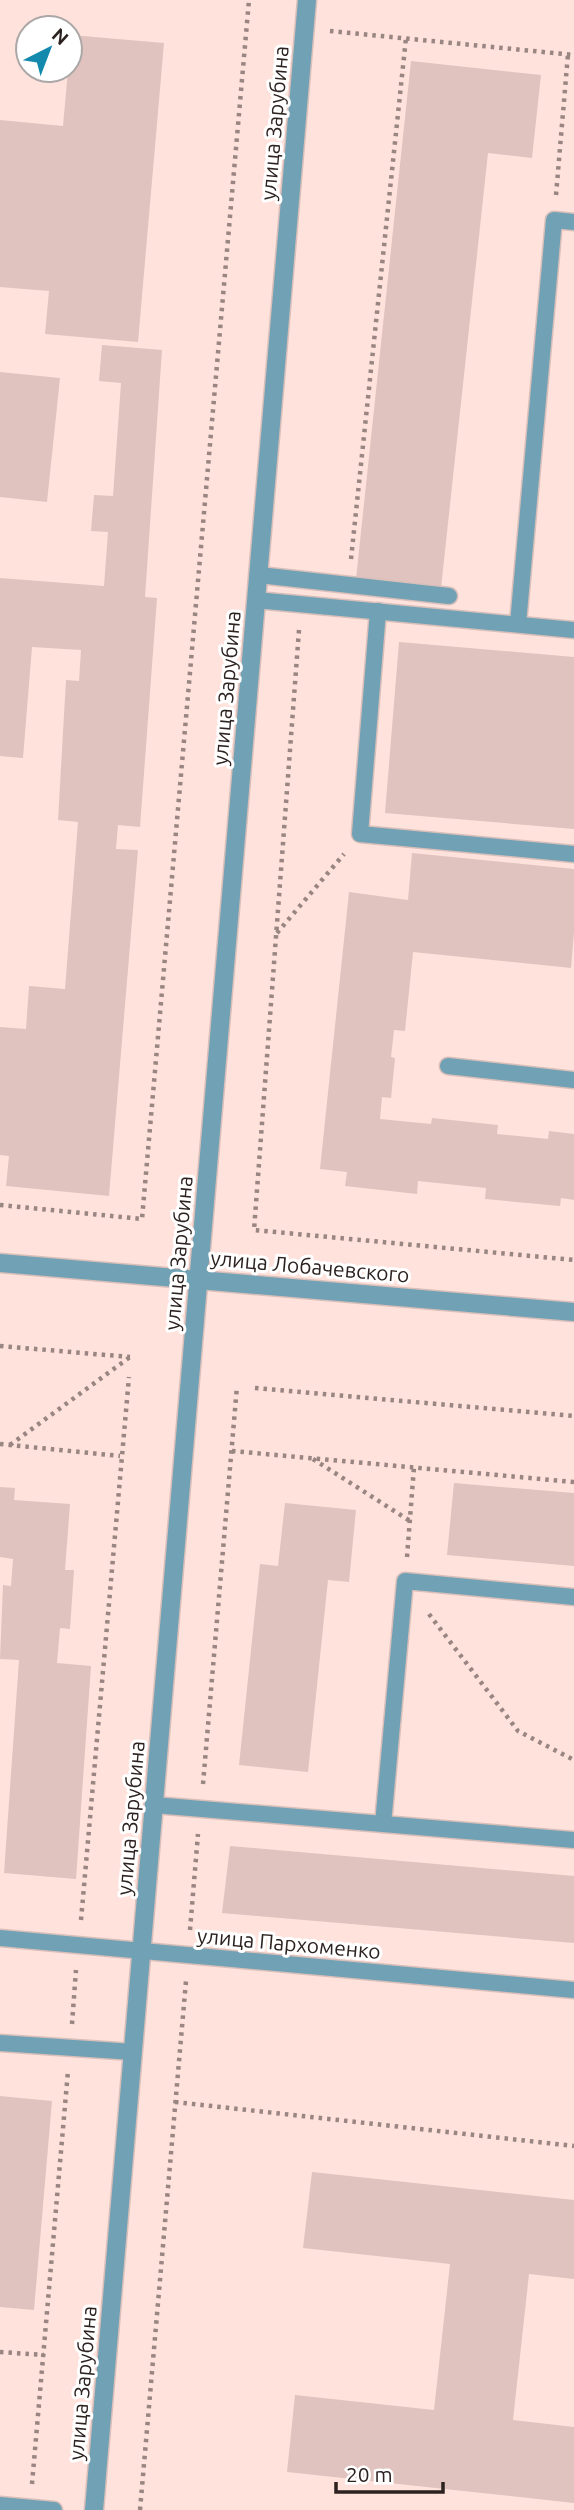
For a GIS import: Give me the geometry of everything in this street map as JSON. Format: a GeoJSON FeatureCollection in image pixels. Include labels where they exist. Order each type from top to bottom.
{"type":"FeatureCollection","features":[{"type":"Feature","properties":{"kind":"street","name":"улица Зарубина"},"geometry":{"type":"LineString","coordinates":[[94,2510],[307,0]]}},
{"type":"Feature","properties":{"kind":"street","name":"улица Лобачевского"},"geometry":{"type":"LineString","coordinates":[[0,1262],[574,1312]]}},
{"type":"Feature","properties":{"kind":"lane"},"geometry":{"type":"LineString","coordinates":[[518,624],[554,220],[574,222]]}},
{"type":"Feature","properties":{"kind":"lane"},"geometry":{"type":"LineString","coordinates":[[259,575],[449,596]]}},
{"type":"Feature","properties":{"kind":"lane"},"geometry":{"type":"LineString","coordinates":[[256,600],[574,630]]}},
{"type":"Feature","properties":{"kind":"lane"},"geometry":{"type":"LineString","coordinates":[[378,611],[360,834],[574,854]]}},
{"type":"Feature","properties":{"kind":"lane"},"geometry":{"type":"LineString","coordinates":[[448,1066],[574,1080]]}},
{"type":"Feature","properties":{"kind":"lane"},"geometry":{"type":"LineString","coordinates":[[383,1824],[405,1581],[574,1597]]}},
{"type":"Feature","properties":{"kind":"lane"},"geometry":{"type":"LineString","coordinates":[[154,1805],[574,1840]]}},
{"type":"Feature","properties":{"kind":"lane","name":"улица Пархоменко"},"geometry":{"type":"LineString","coordinates":[[0,1938],[574,1990]]}},
{"type":"Feature","properties":{"kind":"lane"},"geometry":{"type":"LineString","coordinates":[[0,2043],[133,2052]]}},
{"type":"Feature","properties":{"kind":"lane"},"geometry":{"type":"LineString","coordinates":[[0,2505],[54,2510]]}},
{"type":"Feature","properties":{"kind":"path"},"geometry":{"type":"LineString","coordinates":[[0,1205],[142,1219],[249,0]]}},
{"type":"Feature","properties":{"kind":"path"},"geometry":{"type":"LineString","coordinates":[[305,28],[571,55],[554,220]]}},
{"type":"Feature","properties":{"kind":"path"},"geometry":{"type":"LineString","coordinates":[[348,583],[406,38]]}},
{"type":"Feature","properties":{"kind":"path"},"geometry":{"type":"LineString","coordinates":[[301,604],[254,1230],[574,1260]]}},
{"type":"Feature","properties":{"kind":"path"},"geometry":{"type":"LineString","coordinates":[[276,935],[360,834]]}},
{"type":"Feature","properties":{"kind":"path"},"geometry":{"type":"LineString","coordinates":[[0,1346],[130,1357],[10,1445]]}},
{"type":"Feature","properties":{"kind":"path"},"geometry":{"type":"LineString","coordinates":[[255,1388],[574,1416]]}},
{"type":"Feature","properties":{"kind":"path"},"geometry":{"type":"LineString","coordinates":[[0,1444],[120,1456]]}},
{"type":"Feature","properties":{"kind":"path"},"geometry":{"type":"LineString","coordinates":[[232,1451],[574,1482]]}},
{"type":"Feature","properties":{"kind":"path"},"geometry":{"type":"LineString","coordinates":[[312,1458],[410,1521]]}},
{"type":"Feature","properties":{"kind":"path"},"geometry":{"type":"LineString","coordinates":[[414,1467],[405,1581],[518,1731],[574,1760]]}},
{"type":"Feature","properties":{"kind":"path"},"geometry":{"type":"LineString","coordinates":[[176,2102],[574,2146]]}},
{"type":"Feature","properties":{"kind":"path"},"geometry":{"type":"LineString","coordinates":[[0,2352],[44,2355]]}},
{"type":"Feature","properties":{"kind":"building"},"geometry":{"type":"Polygon","coordinates":[[[84,36],[164,43],[138,342],[45,334],[49,291],[0,287],[0,120],[63,126],[67,84],[84,84],[84,36]]]}},
{"type":"Feature","properties":{"kind":"building"},"geometry":{"type":"Polygon","coordinates":[[[411,61],[541,75],[532,158],[488,153],[441,588],[356,579],[411,61]]]}},
{"type":"Feature","properties":{"kind":"building"},"geometry":{"type":"Polygon","coordinates":[[[102,345],[162,350],[145,597],[157,598],[140,827],[118,825],[116,849],[138,850],[109,1196],[6,1186],[9,1156],[0,1155],[0,1027],[26,1029],[29,986],[65,989],[78,822],[58,820],[66,680],[79,681],[81,650],[32,647],[23,758],[0,756],[0,578],[104,586],[108,532],[91,531],[94,495],[113,496],[121,383],[99,381],[102,345]]]}},
{"type":"Feature","properties":{"kind":"building"},"geometry":{"type":"Polygon","coordinates":[[[0,372],[60,378],[47,502],[0,497],[0,372]]]}},
{"type":"Feature","properties":{"kind":"building"},"geometry":{"type":"Polygon","coordinates":[[[399,642],[574,657],[574,829],[385,813],[399,642]]]}},
{"type":"Feature","properties":{"kind":"building"},"geometry":{"type":"Polygon","coordinates":[[[412,853],[574,869],[571,968],[413,952],[405,1031],[394,1030],[391,1057],[395,1058],[391,1098],[382,1097],[380,1119],[431,1124],[432,1118],[498,1125],[497,1134],[548,1139],[549,1131],[574,1134],[574,1200],[561,1198],[560,1206],[485,1199],[486,1188],[418,1181],[417,1194],[345,1186],[347,1172],[320,1169],[349,892],[408,900],[412,853]]]}},
{"type":"Feature","properties":{"kind":"building"},"geometry":{"type":"Polygon","coordinates":[[[454,1483],[574,1493],[574,1566],[447,1555],[454,1483]]]}},
{"type":"Feature","properties":{"kind":"building"},"geometry":{"type":"Polygon","coordinates":[[[0,1487],[15,1488],[14,1500],[70,1504],[65,1570],[74,1570],[70,1629],[60,1628],[57,1663],[91,1666],[76,1879],[4,1873],[19,1660],[0,1659],[3,1585],[11,1586],[13,1559],[0,1557],[0,1487]]]}},
{"type":"Feature","properties":{"kind":"building"},"geometry":{"type":"Polygon","coordinates":[[[285,1503],[356,1510],[349,1582],[328,1580],[308,1772],[239,1765],[260,1564],[278,1566],[285,1503]]]}},
{"type":"Feature","properties":{"kind":"building"},"geometry":{"type":"Polygon","coordinates":[[[230,1846],[574,1876],[574,1943],[222,1913],[230,1846]]]}},
{"type":"Feature","properties":{"kind":"building"},"geometry":{"type":"Polygon","coordinates":[[[0,2096],[52,2101],[34,2310],[0,2307],[0,2096]]]}},
{"type":"Feature","properties":{"kind":"building"},"geometry":{"type":"Polygon","coordinates":[[[312,2172],[574,2200],[574,2279],[529,2274],[513,2420],[574,2427],[574,2503],[287,2472],[295,2395],[434,2410],[450,2264],[303,2248],[312,2172]]]}}]}
